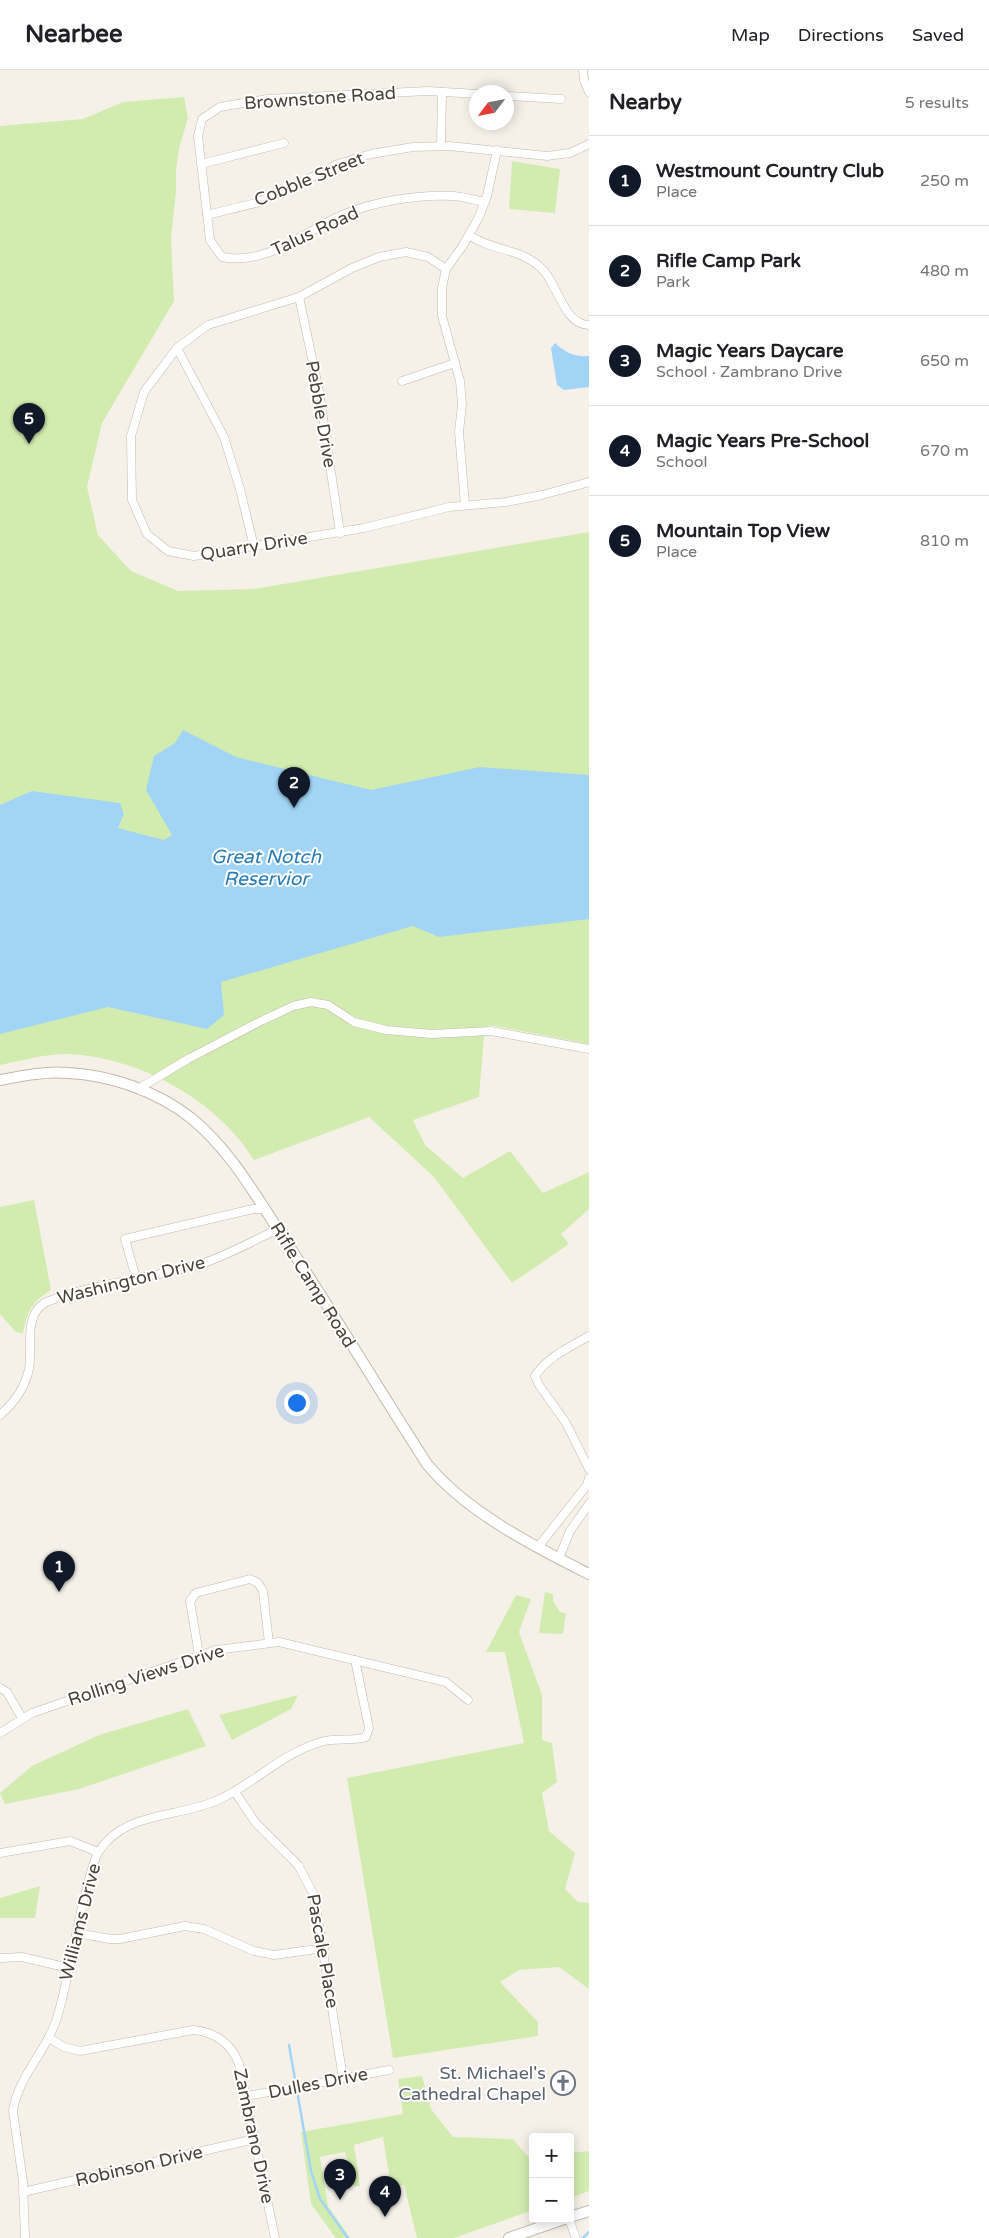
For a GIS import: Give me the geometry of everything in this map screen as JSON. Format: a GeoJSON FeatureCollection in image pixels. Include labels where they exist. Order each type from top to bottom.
{"type":"FeatureCollection","features":[{"type":"Feature","properties":{"kind":"street"},"geometry":{"type":"LineString","coordinates":[[583,70],[584,80],[589,92]]}},
{"type":"Feature","properties":{"kind":"street"},"geometry":{"type":"LineString","coordinates":[[441,146],[442,92]]}},
{"type":"Feature","properties":{"kind":"street","name":"Brownstone Road"},"geometry":{"type":"LineString","coordinates":[[263,254],[237,260],[222,257],[210,240],[198,136],[202,119],[220,107],[266,99],[442,92],[469,94]]}},
{"type":"Feature","properties":{"kind":"street"},"geometry":{"type":"LineString","coordinates":[[514,96],[561,99]]}},
{"type":"Feature","properties":{"kind":"street"},"geometry":{"type":"LineString","coordinates":[[201,164],[284,143]]}},
{"type":"Feature","properties":{"kind":"street","name":"Cobble Street"},"geometry":{"type":"LineString","coordinates":[[207,214],[256,203],[338,164],[371,154],[413,147],[441,146],[547,156],[570,153],[589,144]]}},
{"type":"Feature","properties":{"kind":"street"},"geometry":{"type":"LineString","coordinates":[[465,505],[459,432],[462,396],[460,381],[442,316],[442,288],[446,269],[469,235],[485,202],[497,150]]}},
{"type":"Feature","properties":{"kind":"street","name":"Talus Road"},"geometry":{"type":"LineString","coordinates":[[263,254],[292,243],[341,215],[373,205],[410,198],[454,196],[485,202]]}},
{"type":"Feature","properties":{"kind":"street"},"geometry":{"type":"LineString","coordinates":[[469,235],[483,244],[508,249],[525,256],[544,271],[571,317],[582,325],[589,324]]}},
{"type":"Feature","properties":{"kind":"street","name":"Quarry Drive"},"geometry":{"type":"LineString","coordinates":[[446,269],[428,257],[406,252],[379,256],[352,268],[299,297],[208,325],[177,348],[144,392],[131,436],[132,500],[147,534],[168,551],[194,556],[340,533],[449,507],[506,502],[542,496],[589,482]]}},
{"type":"Feature","properties":{"kind":"street","name":"Pebble Drive"},"geometry":{"type":"LineString","coordinates":[[299,297],[320,391],[340,533]]}},
{"type":"Feature","properties":{"kind":"street"},"geometry":{"type":"LineString","coordinates":[[177,348],[224,437],[240,489],[254,547]]}},
{"type":"Feature","properties":{"kind":"street"},"geometry":{"type":"LineString","coordinates":[[402,381],[455,363]]}},
{"type":"Feature","properties":{"kind":"street"},"geometry":{"type":"LineString","coordinates":[[138,1089],[259,1022],[293,1006],[311,1002],[328,1005],[354,1022],[386,1030],[432,1034],[491,1031],[589,1049]]}},
{"type":"Feature","properties":{"kind":"street","name":"Rifle Camp Road"},"geometry":{"type":"LineString","coordinates":[[0,1080],[66,1072],[95,1076],[138,1089],[177,1108],[205,1131],[235,1164],[427,1464],[440,1480],[470,1505],[538,1547],[589,1574]]}},
{"type":"Feature","properties":{"kind":"street"},"geometry":{"type":"LineString","coordinates":[[136,1278],[124,1239],[181,1224],[253,1209],[264,1209]]}},
{"type":"Feature","properties":{"kind":"street","name":"Washington Drive"},"geometry":{"type":"LineString","coordinates":[[0,1415],[13,1403],[25,1382],[29,1369],[31,1324],[39,1306],[56,1298],[214,1259],[278,1229]]}},
{"type":"Feature","properties":{"kind":"street"},"geometry":{"type":"LineString","coordinates":[[589,1336],[553,1357],[540,1368],[535,1376],[539,1385],[566,1423],[589,1469]]}},
{"type":"Feature","properties":{"kind":"street"},"geometry":{"type":"LineString","coordinates":[[538,1547],[587,1485],[589,1478]]}},
{"type":"Feature","properties":{"kind":"street"},"geometry":{"type":"LineString","coordinates":[[559,1558],[570,1531],[589,1504]]}},
{"type":"Feature","properties":{"kind":"street"},"geometry":{"type":"LineString","coordinates":[[571,1506],[582,1512]]}},
{"type":"Feature","properties":{"kind":"street"},"geometry":{"type":"LineString","coordinates":[[199,1655],[190,1601],[196,1593],[250,1579],[258,1583],[263,1591],[268,1643]]}},
{"type":"Feature","properties":{"kind":"street","name":"Rolling Views Drive"},"geometry":{"type":"LineString","coordinates":[[0,1733],[32,1713],[199,1655],[216,1650],[279,1642],[446,1682],[468,1700]]}},
{"type":"Feature","properties":{"kind":"street","name":"Williams Drive"},"geometry":{"type":"LineString","coordinates":[[26,2238],[23,2192],[13,2111],[14,2103],[19,2089],[49,2038],[57,2017],[98,1852],[103,1844],[124,1827],[201,1806],[235,1792],[302,1749],[322,1741],[356,1740],[366,1737],[369,1728],[355,1660]]}},
{"type":"Feature","properties":{"kind":"street"},"geometry":{"type":"LineString","coordinates":[[0,1688],[7,1692],[22,1718]]}},
{"type":"Feature","properties":{"kind":"street","name":"Pascale Place"},"geometry":{"type":"LineString","coordinates":[[235,1792],[255,1822],[289,1854],[304,1873],[314,1894],[343,2078]]}},
{"type":"Feature","properties":{"kind":"street"},"geometry":{"type":"LineString","coordinates":[[0,1853],[70,1841],[98,1852]]}},
{"type":"Feature","properties":{"kind":"street"},"geometry":{"type":"LineString","coordinates":[[77,1934],[110,1940],[185,1926],[204,1929],[254,1951],[269,1954],[284,1955],[324,1948]]}},
{"type":"Feature","properties":{"kind":"street"},"geometry":{"type":"LineString","coordinates":[[0,1958],[22,1957],[69,1968]]}},
{"type":"Feature","properties":{"kind":"street","name":"Zambrano Drive"},"geometry":{"type":"LineString","coordinates":[[49,2038],[64,2047],[80,2050],[184,2031],[201,2030],[219,2037],[232,2048],[239,2064],[247,2096],[275,2238]]}},
{"type":"Feature","properties":{"kind":"street","name":"Dulles Drive"},"geometry":{"type":"LineString","coordinates":[[247,2096],[389,2070]]}},
{"type":"Feature","properties":{"kind":"street","name":"Robinson Drive"},"geometry":{"type":"LineString","coordinates":[[23,2192],[255,2139]]}},
{"type":"Feature","properties":{"kind":"street"},"geometry":{"type":"LineString","coordinates":[[574,2217],[589,2211]]}},
{"type":"Feature","properties":{"kind":"street"},"geometry":{"type":"LineString","coordinates":[[509,2238],[552,2223]]}},
{"type":"Feature","properties":{"kind":"street"},"geometry":{"type":"LineString","coordinates":[[572,2223],[576,2238]]}},
{"type":"Feature","properties":{"kind":"green space"},"geometry":{"type":"Polygon","coordinates":[[[184,97],[188,118],[179,148],[171,238],[174,301],[102,423],[87,487],[98,535],[131,571],[178,591],[254,589],[589,532],[589,1044],[489,1025],[484,1037],[479,1097],[413,1120],[425,1145],[463,1178],[510,1151],[543,1193],[589,1172],[589,1209],[561,1234],[569,1244],[512,1283],[434,1177],[369,1117],[254,1160],[238,1138],[198,1101],[148,1073],[122,1063],[95,1057],[60,1054],[0,1065],[0,126],[83,119],[123,102],[184,97]]]}},
{"type":"Feature","properties":{"kind":"green space"},"geometry":{"type":"Polygon","coordinates":[[[512,161],[560,169],[555,213],[509,209],[512,161]]]}},
{"type":"Feature","properties":{"kind":"green space"},"geometry":{"type":"Polygon","coordinates":[[[34,1200],[51,1290],[31,1308],[23,1333],[16,1332],[0,1314],[0,1207],[34,1200]]]}},
{"type":"Feature","properties":{"kind":"green space"},"geometry":{"type":"Polygon","coordinates":[[[545,1592],[553,1594],[553,1601],[560,1612],[566,1613],[563,1634],[539,1633],[545,1592]]]}},
{"type":"Feature","properties":{"kind":"green space"},"geometry":{"type":"Polygon","coordinates":[[[516,1595],[531,1599],[519,1632],[542,1695],[542,1740],[552,1743],[557,1782],[542,1793],[549,1831],[575,1853],[565,1889],[578,1902],[589,1903],[589,1989],[559,1967],[519,1970],[500,1982],[538,2022],[538,2036],[393,2058],[347,1778],[524,1743],[505,1652],[486,1652],[516,1595]]]}},
{"type":"Feature","properties":{"kind":"green space"},"geometry":{"type":"Polygon","coordinates":[[[298,1695],[291,1709],[232,1740],[219,1715],[298,1695]]]}},
{"type":"Feature","properties":{"kind":"green space"},"geometry":{"type":"Polygon","coordinates":[[[188,1709],[206,1746],[79,1789],[5,1804],[0,1793],[32,1766],[99,1735],[188,1709]]]}},
{"type":"Feature","properties":{"kind":"green space"},"geometry":{"type":"Polygon","coordinates":[[[40,1886],[35,1918],[0,1918],[0,1898],[40,1886]]]}},
{"type":"Feature","properties":{"kind":"green space"},"geometry":{"type":"Polygon","coordinates":[[[422,2076],[431,2109],[453,2137],[513,2139],[529,2158],[529,2211],[454,2238],[417,2238],[404,2185],[391,2187],[383,2137],[354,2145],[360,2186],[354,2186],[345,2152],[320,2157],[328,2206],[350,2238],[336,2238],[311,2204],[301,2132],[403,2114],[398,2079],[422,2076]]]}},
{"type":"Feature","properties":{"kind":"green space"},"geometry":{"type":"Polygon","coordinates":[[[589,2151],[589,2191],[574,2197],[574,2178],[574,2153],[589,2151]]]}},
{"type":"Feature","properties":{"kind":"water"},"geometry":{"type":"Polygon","coordinates":[[[555,343],[570,354],[589,356],[589,387],[564,390],[557,385],[551,348],[555,343]]]}},
{"type":"Feature","properties":{"kind":"water","name":"Great Notch Reservior"},"geometry":{"type":"Polygon","coordinates":[[[183,730],[236,757],[371,790],[480,767],[589,775],[589,919],[439,937],[413,926],[221,982],[224,1015],[207,1029],[108,1007],[0,1034],[0,805],[32,791],[120,803],[124,814],[118,828],[164,840],[172,835],[146,790],[154,756],[175,743],[183,730]]]}},
{"type":"Feature","properties":{"kind":"waterway"},"geometry":{"type":"LineString","coordinates":[[289,2045],[311,2171],[320,2199],[348,2238]]}},
{"type":"Feature","properties":{"kind":"waterway"},"geometry":{"type":"LineString","coordinates":[[583,2238],[589,2232]]}},
{"type":"Feature","properties":{"kind":"place","name":"Mountain Top View"},"geometry":{"type":"Point","coordinates":[29,444]}},
{"type":"Feature","properties":{"kind":"place","name":"Rifle Camp Park"},"geometry":{"type":"Point","coordinates":[294,808]}},
{"type":"Feature","properties":{"kind":"place","name":"Westmount Country Club"},"geometry":{"type":"Point","coordinates":[59,1592]}},
{"type":"Feature","properties":{"kind":"place","name":"St. Michael's Cathedral Chapel"},"geometry":{"type":"Point","coordinates":[563,2083]}},
{"type":"Feature","properties":{"kind":"place","name":"Magic Years Daycare"},"geometry":{"type":"Point","coordinates":[340,2200]}},
{"type":"Feature","properties":{"kind":"place","name":"Magic Years Pre-School"},"geometry":{"type":"Point","coordinates":[385,2217]}}]}
